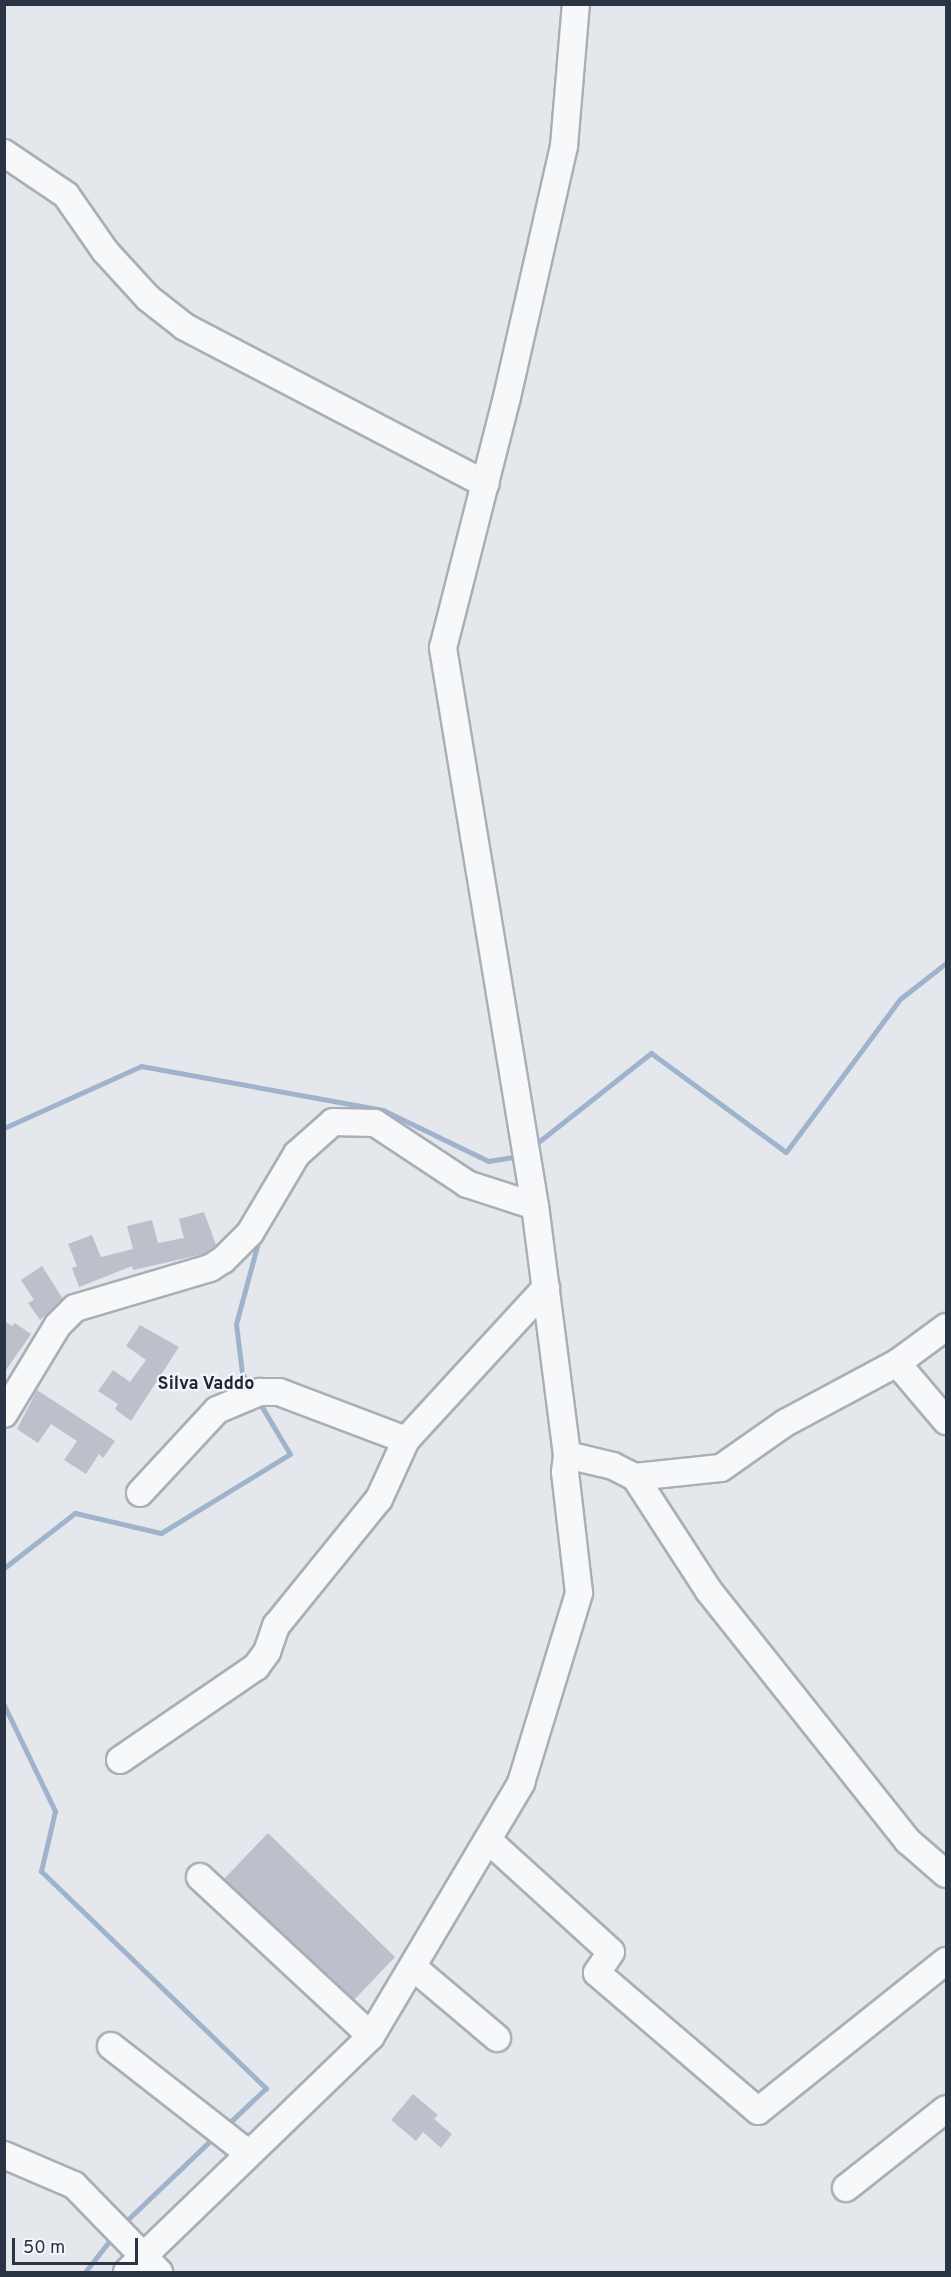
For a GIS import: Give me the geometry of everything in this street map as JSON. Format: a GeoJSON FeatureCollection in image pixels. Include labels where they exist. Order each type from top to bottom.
{"type":"FeatureCollection","features":[{"type":"Feature","properties":{"kind":"street"},"geometry":{"type":"LineString","coordinates":[[127,2272],[152,2263],[248,2153],[370,2036],[521,1783],[579,1593],[565,1472],[567,1455],[535,1206],[443,648],[485,484],[564,146],[576,4]]}},
{"type":"Feature","properties":{"kind":"street"},"geometry":{"type":"LineString","coordinates":[[4,153],[66,195],[119,267],[148,298],[186,327],[485,484]]}},
{"type":"Feature","properties":{"kind":"street"},"geometry":{"type":"LineString","coordinates":[[4,1414],[58,1325],[75,1308],[210,1268],[239,1247],[250,1233],[297,1154],[333,1122],[375,1123],[467,1184],[535,1206]]}},
{"type":"Feature","properties":{"kind":"street"},"geometry":{"type":"LineString","coordinates":[[120,1760],[256,1667],[267,1652],[276,1626],[368,1515],[406,1440],[546,1288]]}},
{"type":"Feature","properties":{"kind":"street"},"geometry":{"type":"LineString","coordinates":[[635,1477],[721,1468],[784,1423],[897,1363],[946,1327]]}},
{"type":"Feature","properties":{"kind":"street"},"geometry":{"type":"LineString","coordinates":[[897,1363],[946,1421]]}},
{"type":"Feature","properties":{"kind":"street"},"geometry":{"type":"LineString","coordinates":[[140,1493],[218,1410],[260,1392],[279,1392],[406,1440]]}},
{"type":"Feature","properties":{"kind":"street"},"geometry":{"type":"LineString","coordinates":[[567,1455],[613,1466],[635,1477],[709,1591],[908,1841],[946,1874]]}},
{"type":"Feature","properties":{"kind":"street"},"geometry":{"type":"LineString","coordinates":[[488,1840],[610,1952],[597,1973],[758,2111],[946,1961]]}},
{"type":"Feature","properties":{"kind":"street"},"geometry":{"type":"LineString","coordinates":[[200,1877],[370,2036]]}},
{"type":"Feature","properties":{"kind":"street"},"geometry":{"type":"LineString","coordinates":[[413,1967],[497,2038]]}},
{"type":"Feature","properties":{"kind":"street"},"geometry":{"type":"LineString","coordinates":[[111,2046],[248,2153]]}},
{"type":"Feature","properties":{"kind":"street"},"geometry":{"type":"LineString","coordinates":[[846,2188],[946,2109]]}},
{"type":"Feature","properties":{"kind":"street"},"geometry":{"type":"LineString","coordinates":[[4,2155],[74,2185],[152,2263]]}},
{"type":"Feature","properties":{"kind":"building"},"geometry":{"type":"Polygon","coordinates":[[[204,1212],[216,1245],[204,1254],[133,1270],[132,1266],[79,1287],[72,1268],[77,1266],[68,1244],[92,1235],[101,1257],[133,1249],[127,1226],[152,1220],[158,1243],[184,1238],[179,1219],[204,1212]]]}},
{"type":"Feature","properties":{"kind":"building"},"geometry":{"type":"Polygon","coordinates":[[[42,1266],[63,1299],[40,1320],[28,1303],[34,1300],[21,1280],[42,1266]]]}},
{"type":"Feature","properties":{"kind":"building"},"geometry":{"type":"Polygon","coordinates":[[[4,1321],[12,1326],[15,1323],[31,1334],[4,1373],[4,1321]]]}},
{"type":"Feature","properties":{"kind":"building"},"geometry":{"type":"Polygon","coordinates":[[[140,1325],[179,1347],[131,1421],[115,1409],[118,1404],[98,1391],[113,1370],[130,1382],[146,1360],[126,1346],[140,1325]]]}},
{"type":"Feature","properties":{"kind":"building"},"geometry":{"type":"Polygon","coordinates":[[[37,1390],[115,1441],[103,1458],[99,1454],[86,1474],[64,1460],[77,1441],[51,1424],[38,1443],[17,1429],[37,1390]]]}},
{"type":"Feature","properties":{"kind":"building"},"geometry":{"type":"Polygon","coordinates":[[[268,1833],[395,1957],[354,2000],[224,1879],[268,1833]]]}},
{"type":"Feature","properties":{"kind":"building"},"geometry":{"type":"Polygon","coordinates":[[[413,2094],[438,2115],[434,2119],[452,2134],[441,2148],[423,2132],[416,2141],[391,2120],[413,2094]]]}},
{"type":"Feature","properties":{"kind":"waterway"},"geometry":{"type":"LineString","coordinates":[[532,1147],[651,1053],[786,1152],[900,999],[946,963]]}},
{"type":"Feature","properties":{"kind":"waterway"},"geometry":{"type":"LineString","coordinates":[[4,1128],[141,1066],[383,1110],[488,1161],[520,1156]]}},
{"type":"Feature","properties":{"kind":"waterway"},"geometry":{"type":"LineString","coordinates":[[251,1388],[242,1373],[236,1324],[259,1239]]}},
{"type":"Feature","properties":{"kind":"waterway"},"geometry":{"type":"LineString","coordinates":[[4,1568],[75,1513],[161,1533],[290,1454],[259,1402]]}},
{"type":"Feature","properties":{"kind":"waterway"},"geometry":{"type":"LineString","coordinates":[[4,1705],[55,1811],[41,1871],[266,2088],[226,2126]]}},
{"type":"Feature","properties":{"kind":"waterway"},"geometry":{"type":"LineString","coordinates":[[122,2225],[215,2136]]}},
{"type":"Feature","properties":{"kind":"waterway"},"geometry":{"type":"LineString","coordinates":[[85,2272],[114,2235]]}},
{"type":"Feature","properties":{"kind":"district","name":"Silva Vaddo"},"geometry":{"type":"Point","coordinates":[206,1385]}}]}
